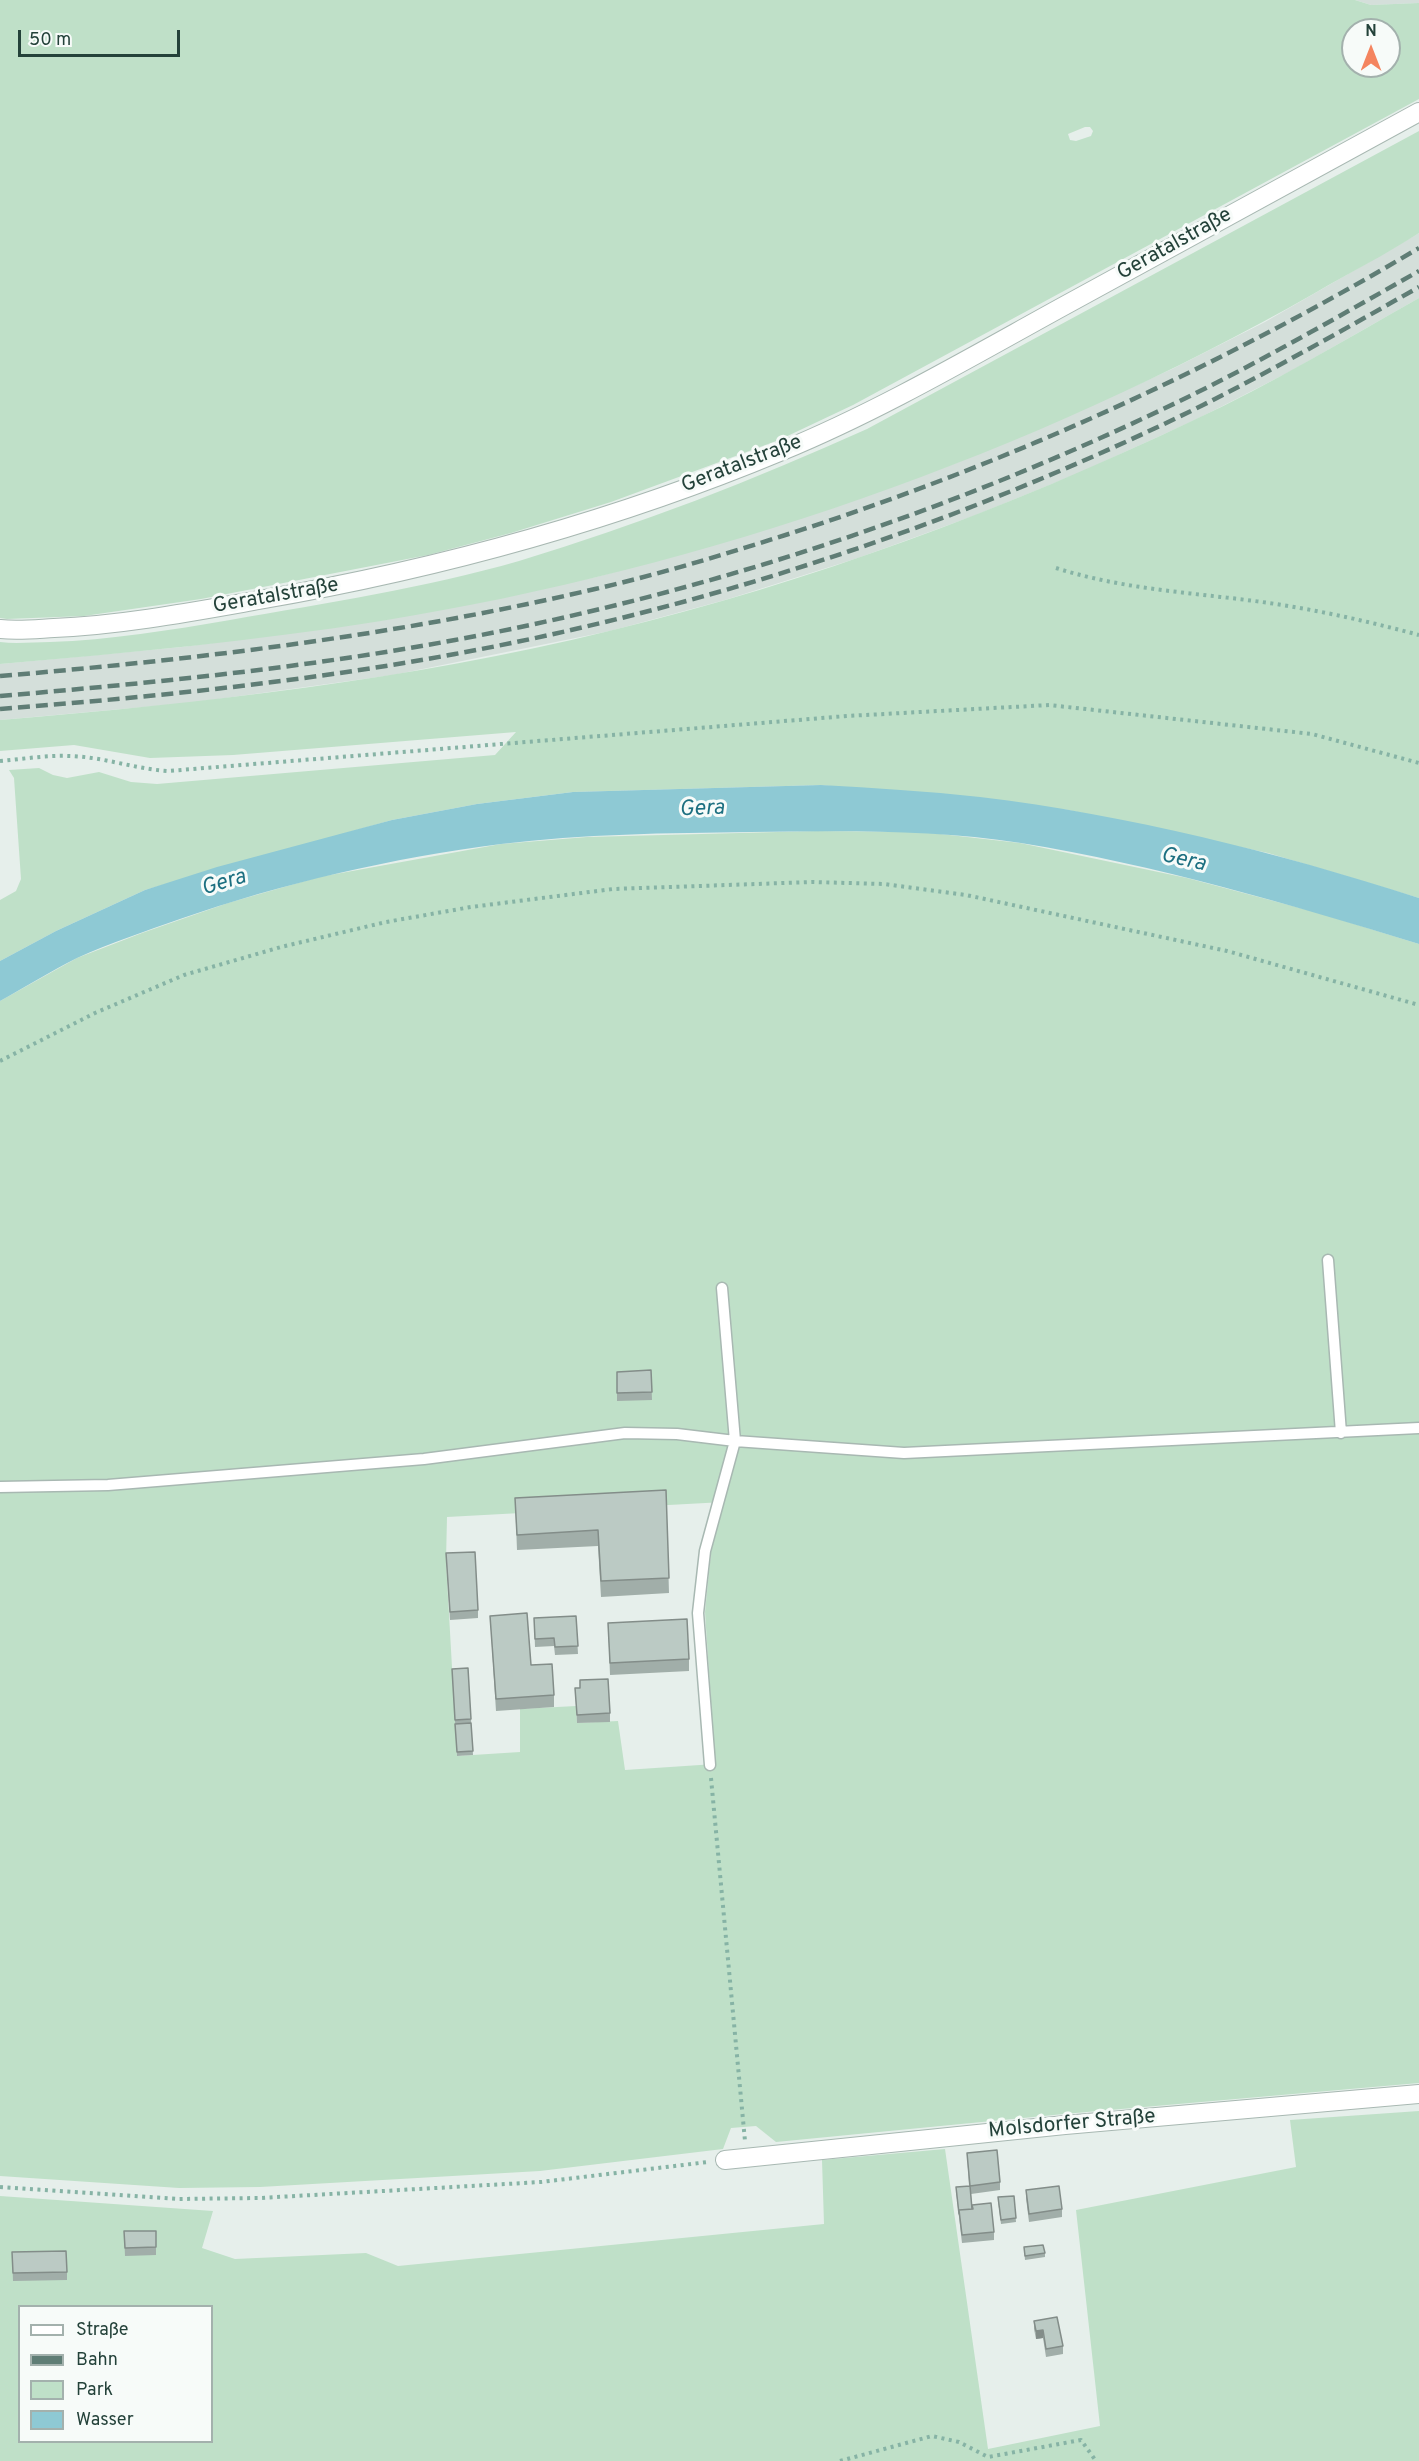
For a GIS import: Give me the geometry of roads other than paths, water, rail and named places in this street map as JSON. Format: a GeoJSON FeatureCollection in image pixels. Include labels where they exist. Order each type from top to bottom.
{"type":"FeatureCollection","features":[{"type":"Feature","properties":{"kind":"street","name":"Geratalstraße"},"geometry":{"type":"LineString","coordinates":[[0,629],[85,627],[345,585],[514,544],[615,513],[783,450],[900,394],[1419,112]]}},
{"type":"Feature","properties":{"kind":"street","name":"Molsdorfer Straße"},"geometry":{"type":"LineString","coordinates":[[725,2160],[1065,2125],[1419,2094]]}},
{"type":"Feature","properties":{"kind":"lane"},"geometry":{"type":"LineString","coordinates":[[1328,1260],[1341,1433]]}},
{"type":"Feature","properties":{"kind":"lane"},"geometry":{"type":"LineString","coordinates":[[710,1765],[698,1614],[705,1551],[735,1441],[722,1288]]}},
{"type":"Feature","properties":{"kind":"lane"},"geometry":{"type":"LineString","coordinates":[[0,1487],[108,1485],[424,1459],[625,1433],[677,1434],[735,1441],[904,1453],[1419,1428]]}},
{"type":"Feature","properties":{"kind":"water","name":"Gera"},"geometry":{"type":"Polygon","coordinates":[[[821,785],[940,793],[1036,805],[1202,837],[1311,865],[1419,898],[1419,944],[1272,900],[1172,874],[1072,852],[987,838],[885,832],[625,835],[563,838],[460,850],[379,864],[298,883],[219,906],[102,947],[67,963],[0,1001],[0,961],[56,931],[145,890],[217,867],[392,820],[477,804],[573,792],[821,785]]]}},
{"type":"Feature","properties":{"kind":"railway"},"geometry":{"type":"LineString","coordinates":[[0,676],[225,653],[448,620],[595,589],[731,552],[943,480],[1106,412],[1265,334],[1419,248]]}},
{"type":"Feature","properties":{"kind":"railway"},"geometry":{"type":"LineString","coordinates":[[0,696],[228,674],[399,650],[550,621],[737,572],[921,511],[1101,438],[1247,367],[1419,271]]}},
{"type":"Feature","properties":{"kind":"railway"},"geometry":{"type":"LineString","coordinates":[[0,709],[228,688],[398,664],[549,635],[739,586],[833,557],[926,524],[1107,450],[1252,380],[1419,287]]}}]}
